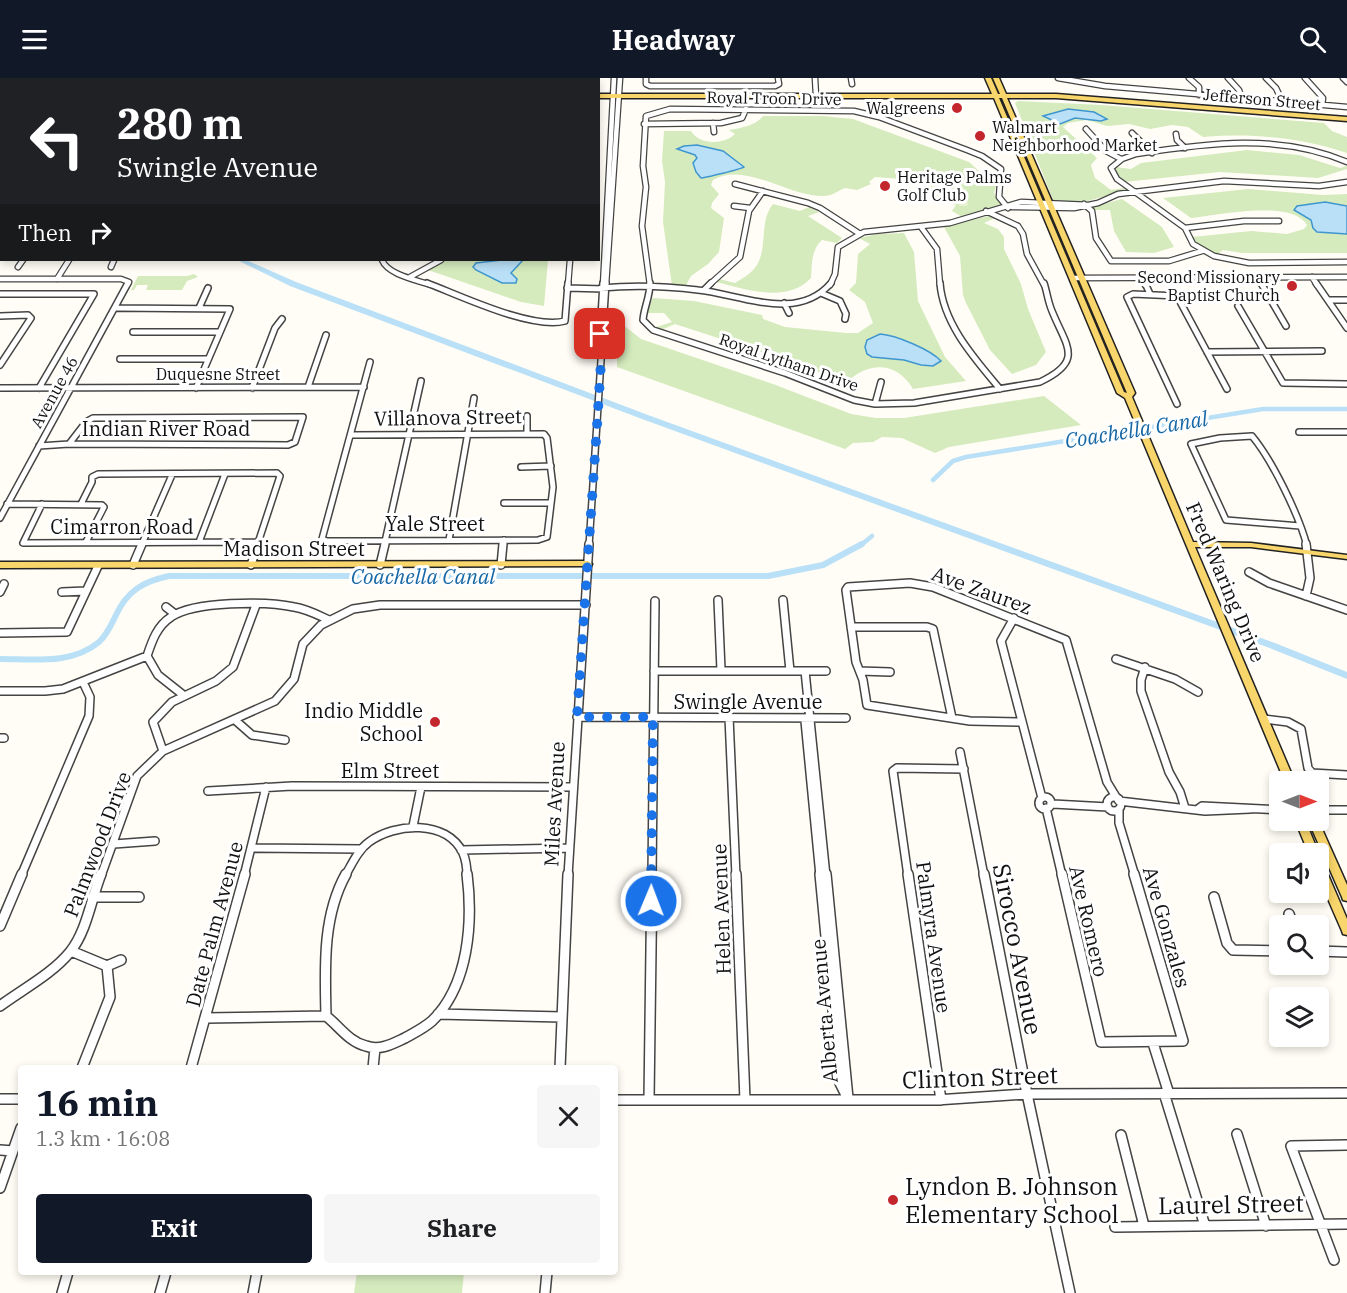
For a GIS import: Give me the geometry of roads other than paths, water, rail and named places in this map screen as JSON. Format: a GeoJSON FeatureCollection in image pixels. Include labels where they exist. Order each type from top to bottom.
{"type":"FeatureCollection","features":[{"type":"Feature","properties":{"kind":"main road","name":"Fred Waring Drive"},"geometry":{"type":"LineString","coordinates":[[988,78],[1121,393],[1128,397],[1141,427],[1285,771]]}},
{"type":"Feature","properties":{"kind":"main road","name":"Fred Waring Drive"},"geometry":{"type":"LineString","coordinates":[[996,78],[1131,393],[1128,397]]}},
{"type":"Feature","properties":{"kind":"main road","name":"Jefferson Street"},"geometry":{"type":"LineString","coordinates":[[616,98],[898,95],[996,97]]}},
{"type":"Feature","properties":{"kind":"main road"},"geometry":{"type":"LineString","coordinates":[[846,99],[898,95]]}},
{"type":"Feature","properties":{"kind":"main road"},"geometry":{"type":"LineString","coordinates":[[928,99],[953,95]]}},
{"type":"Feature","properties":{"kind":"main road"},"geometry":{"type":"LineString","coordinates":[[771,99],[818,96]]}},
{"type":"Feature","properties":{"kind":"main road","name":"Jefferson Street"},"geometry":{"type":"LineString","coordinates":[[600,98],[928,99],[1005,97],[1102,102],[1347,121]]}},
{"type":"Feature","properties":{"kind":"main road"},"geometry":{"type":"LineString","coordinates":[[1190,544],[1251,545],[1347,557]]}},
{"type":"Feature","properties":{"kind":"main road","name":"Madison Street"},"geometry":{"type":"LineString","coordinates":[[0,565],[501,565],[588,572]]}},
{"type":"Feature","properties":{"kind":"main road"},"geometry":{"type":"LineString","coordinates":[[1318,831],[1347,897]]}},
{"type":"Feature","properties":{"kind":"main road"},"geometry":{"type":"LineString","coordinates":[[1329,882],[1341,882]]}},
{"type":"Feature","properties":{"kind":"main road"},"geometry":{"type":"LineString","coordinates":[[1329,887],[1347,931]]}},
{"type":"Feature","properties":{"kind":"street","name":"Miles Avenue"},"geometry":{"type":"LineString","coordinates":[[614,78],[616,98]]}},
{"type":"Feature","properties":{"kind":"street","name":"Miles Avenue"},"geometry":{"type":"LineString","coordinates":[[560,1065],[569,848],[616,98],[620,78]]}},
{"type":"Feature","properties":{"kind":"street"},"geometry":{"type":"LineString","coordinates":[[646,78],[647,85],[683,86],[778,85],[778,78]]}},
{"type":"Feature","properties":{"kind":"street"},"geometry":{"type":"LineString","coordinates":[[683,78],[683,86]]}},
{"type":"Feature","properties":{"kind":"street"},"geometry":{"type":"LineString","coordinates":[[718,78],[718,86]]}},
{"type":"Feature","properties":{"kind":"street"},"geometry":{"type":"LineString","coordinates":[[815,78],[818,96]]}},
{"type":"Feature","properties":{"kind":"street"},"geometry":{"type":"LineString","coordinates":[[851,78],[852,84]]}},
{"type":"Feature","properties":{"kind":"street"},"geometry":{"type":"LineString","coordinates":[[1058,78],[1199,96],[1347,107]]}},
{"type":"Feature","properties":{"kind":"street"},"geometry":{"type":"LineString","coordinates":[[1083,83],[1087,78]]}},
{"type":"Feature","properties":{"kind":"street"},"geometry":{"type":"LineString","coordinates":[[1189,78],[1199,87],[1199,96]]}},
{"type":"Feature","properties":{"kind":"street"},"geometry":{"type":"LineString","coordinates":[[1228,78],[1239,90],[1242,99]]}},
{"type":"Feature","properties":{"kind":"street"},"geometry":{"type":"LineString","coordinates":[[1266,78],[1276,88],[1282,101]]}},
{"type":"Feature","properties":{"kind":"street"},"geometry":{"type":"LineString","coordinates":[[1305,78],[1323,98],[1322,105]]}},
{"type":"Feature","properties":{"kind":"street"},"geometry":{"type":"LineString","coordinates":[[1343,78],[1347,81]]}},
{"type":"Feature","properties":{"kind":"street"},"geometry":{"type":"LineString","coordinates":[[650,288],[642,226],[646,187],[643,166],[644,123],[713,123],[737,120],[745,115],[746,109]]}},
{"type":"Feature","properties":{"kind":"street","name":"Royal Troon Drive"},"geometry":{"type":"LineString","coordinates":[[644,123],[646,116],[650,113],[664,110],[825,109],[870,112],[982,156],[1001,169],[999,197],[1007,207]]}},
{"type":"Feature","properties":{"kind":"street"},"geometry":{"type":"LineString","coordinates":[[713,123],[714,132]]}},
{"type":"Feature","properties":{"kind":"street"},"geometry":{"type":"LineString","coordinates":[[1086,129],[1106,151],[1121,159]]}},
{"type":"Feature","properties":{"kind":"street"},"geometry":{"type":"LineString","coordinates":[[1132,134],[1152,153]]}},
{"type":"Feature","properties":{"kind":"street"},"geometry":{"type":"LineString","coordinates":[[1176,134],[1177,140],[1185,148]]}},
{"type":"Feature","properties":{"kind":"street"},"geometry":{"type":"LineString","coordinates":[[1347,162],[1320,152],[1269,143],[1218,143],[1121,159],[1111,168],[1112,172],[1133,192],[1185,228],[1191,242],[1202,251],[1224,259],[1249,263],[1347,262]]}},
{"type":"Feature","properties":{"kind":"street"},"geometry":{"type":"LineString","coordinates":[[567,288],[704,290],[747,302],[784,303],[803,300],[831,285],[838,247],[860,234],[875,230],[959,224],[1007,207],[1087,205],[1114,195],[1229,181],[1319,186],[1347,182]]}},
{"type":"Feature","properties":{"kind":"street"},"geometry":{"type":"LineString","coordinates":[[735,184],[820,208],[860,234]]}},
{"type":"Feature","properties":{"kind":"street"},"geometry":{"type":"LineString","coordinates":[[704,290],[717,276],[737,262],[743,251],[746,216],[756,197],[763,191]]}},
{"type":"Feature","properties":{"kind":"street"},"geometry":{"type":"LineString","coordinates":[[1087,205],[1092,211],[1096,238],[1111,261],[1169,261],[1202,251]]}},
{"type":"Feature","properties":{"kind":"street"},"geometry":{"type":"LineString","coordinates":[[734,206],[750,208]]}},
{"type":"Feature","properties":{"kind":"street","name":"Royal Lytham Drive"},"geometry":{"type":"LineString","coordinates":[[650,288],[650,298],[644,309],[643,320],[653,330],[785,373],[854,400],[898,405],[1040,382],[1057,374],[1066,365],[1068,357],[1061,327],[1052,311],[1044,284],[1027,254],[1023,234],[1018,226],[988,212]]}},
{"type":"Feature","properties":{"kind":"street"},"geometry":{"type":"LineString","coordinates":[[1185,228],[1244,221],[1279,221]]}},
{"type":"Feature","properties":{"kind":"street"},"geometry":{"type":"LineString","coordinates":[[924,228],[937,249],[941,297],[964,347],[1000,388]]}},
{"type":"Feature","properties":{"kind":"street"},"geometry":{"type":"LineString","coordinates":[[18,267],[22,261]]}},
{"type":"Feature","properties":{"kind":"street"},"geometry":{"type":"LineString","coordinates":[[0,279],[57,279],[68,261]]}},
{"type":"Feature","properties":{"kind":"street"},"geometry":{"type":"LineString","coordinates":[[111,267],[114,261]]}},
{"type":"Feature","properties":{"kind":"street"},"geometry":{"type":"LineString","coordinates":[[383,261],[387,268],[528,320],[561,323],[565,321],[570,261]]}},
{"type":"Feature","properties":{"kind":"street"},"geometry":{"type":"LineString","coordinates":[[412,278],[439,261]]}},
{"type":"Feature","properties":{"kind":"street"},"geometry":{"type":"LineString","coordinates":[[1257,277],[1286,326]]}},
{"type":"Feature","properties":{"kind":"street"},"geometry":{"type":"LineString","coordinates":[[1312,277],[1346,326]]}},
{"type":"Feature","properties":{"kind":"street"},"geometry":{"type":"LineString","coordinates":[[1073,278],[1347,277]]}},
{"type":"Feature","properties":{"kind":"street"},"geometry":{"type":"LineString","coordinates":[[1142,278],[1150,294]]}},
{"type":"Feature","properties":{"kind":"street","name":"Avenue 46"},"geometry":{"type":"LineString","coordinates":[[0,518],[129,284],[128,280],[57,279]]}},
{"type":"Feature","properties":{"kind":"street"},"geometry":{"type":"LineString","coordinates":[[199,308],[208,288]]}},
{"type":"Feature","properties":{"kind":"street"},"geometry":{"type":"LineString","coordinates":[[821,292],[841,303],[846,314],[845,319]]}},
{"type":"Feature","properties":{"kind":"street"},"geometry":{"type":"LineString","coordinates":[[0,294],[94,294],[39,388]]}},
{"type":"Feature","properties":{"kind":"street"},"geometry":{"type":"LineString","coordinates":[[1177,404],[1127,297],[1150,294],[1177,296],[1227,389]]}},
{"type":"Feature","properties":{"kind":"street"},"geometry":{"type":"LineString","coordinates":[[1329,300],[1347,300]]}},
{"type":"Feature","properties":{"kind":"street"},"geometry":{"type":"LineString","coordinates":[[148,308],[151,301]]}},
{"type":"Feature","properties":{"kind":"street"},"geometry":{"type":"LineString","coordinates":[[784,303],[789,313]]}},
{"type":"Feature","properties":{"kind":"street"},"geometry":{"type":"LineString","coordinates":[[1238,306],[1283,383],[1347,384]]}},
{"type":"Feature","properties":{"kind":"street"},"geometry":{"type":"LineString","coordinates":[[116,308],[231,309],[196,388]]}},
{"type":"Feature","properties":{"kind":"street"},"geometry":{"type":"LineString","coordinates":[[0,316],[28,315],[31,318],[0,365]]}},
{"type":"Feature","properties":{"kind":"street"},"geometry":{"type":"LineString","coordinates":[[252,388],[275,328],[282,319]]}},
{"type":"Feature","properties":{"kind":"street"},"geometry":{"type":"LineString","coordinates":[[133,332],[220,332]]}},
{"type":"Feature","properties":{"kind":"street"},"geometry":{"type":"LineString","coordinates":[[308,387],[326,335]]}},
{"type":"Feature","properties":{"kind":"street"},"geometry":{"type":"LineString","coordinates":[[1207,352],[1322,351]]}},
{"type":"Feature","properties":{"kind":"street"},"geometry":{"type":"LineString","coordinates":[[120,359],[208,359]]}},
{"type":"Feature","properties":{"kind":"street"},"geometry":{"type":"LineString","coordinates":[[351,435],[370,362]]}},
{"type":"Feature","properties":{"kind":"street"},"geometry":{"type":"LineString","coordinates":[[380,565],[421,381]]}},
{"type":"Feature","properties":{"kind":"street"},"geometry":{"type":"LineString","coordinates":[[875,404],[881,382]]}},
{"type":"Feature","properties":{"kind":"street","name":"Duquesne Street"},"geometry":{"type":"LineString","coordinates":[[0,388],[364,387]]}},
{"type":"Feature","properties":{"kind":"street"},"geometry":{"type":"LineString","coordinates":[[449,540],[474,398]]}},
{"type":"Feature","properties":{"kind":"street","name":"Indian River Road"},"geometry":{"type":"LineString","coordinates":[[40,444],[69,444],[293,444],[303,419],[301,416],[147,416],[90,419],[69,444]]}},
{"type":"Feature","properties":{"kind":"street"},"geometry":{"type":"LineString","coordinates":[[527,416],[527,433]]}},
{"type":"Feature","properties":{"kind":"street"},"geometry":{"type":"LineString","coordinates":[[1299,432],[1347,432]]}},
{"type":"Feature","properties":{"kind":"street","name":"Villanova Street"},"geometry":{"type":"LineString","coordinates":[[351,435],[527,433],[544,435],[547,438],[550,466]]}},
{"type":"Feature","properties":{"kind":"street","name":"Yale Street"},"geometry":{"type":"LineString","coordinates":[[351,435],[322,536],[324,540],[545,539],[548,534],[550,503]]}},
{"type":"Feature","properties":{"kind":"street"},"geometry":{"type":"LineString","coordinates":[[1300,526],[1226,519],[1191,444],[1220,438],[1252,436],[1306,537],[1311,585],[1306,596]]}},
{"type":"Feature","properties":{"kind":"street"},"geometry":{"type":"LineString","coordinates":[[504,503],[550,503],[553,487],[550,466],[521,467]]}},
{"type":"Feature","properties":{"kind":"street"},"geometry":{"type":"LineString","coordinates":[[81,504],[93,475],[100,473],[279,474],[251,565]]}},
{"type":"Feature","properties":{"kind":"street"},"geometry":{"type":"LineString","coordinates":[[199,542],[225,474]]}},
{"type":"Feature","properties":{"kind":"street"},"geometry":{"type":"LineString","coordinates":[[133,565],[172,475]]}},
{"type":"Feature","properties":{"kind":"street"},"geometry":{"type":"LineString","coordinates":[[7,504],[100,504],[104,507],[86,542]]}},
{"type":"Feature","properties":{"kind":"street","name":"Cimarron Road"},"geometry":{"type":"LineString","coordinates":[[42,504],[23,543],[257,542]]}},
{"type":"Feature","properties":{"kind":"street"},"geometry":{"type":"LineString","coordinates":[[501,565],[504,540]]}},
{"type":"Feature","properties":{"kind":"street"},"geometry":{"type":"LineString","coordinates":[[0,633],[67,632],[98,566]]}},
{"type":"Feature","properties":{"kind":"street"},"geometry":{"type":"LineString","coordinates":[[1249,572],[1269,583],[1347,610]]}},
{"type":"Feature","properties":{"kind":"street","name":"Ave Zaurez"},"geometry":{"type":"LineString","coordinates":[[851,627],[846,590],[848,587],[910,583],[933,587],[1066,640]]}},
{"type":"Feature","properties":{"kind":"street"},"geometry":{"type":"LineString","coordinates":[[0,592],[4,584]]}},
{"type":"Feature","properties":{"kind":"street"},"geometry":{"type":"LineString","coordinates":[[62,592],[86,591]]}},
{"type":"Feature","properties":{"kind":"street"},"geometry":{"type":"LineString","coordinates":[[650,1099],[655,600]]}},
{"type":"Feature","properties":{"kind":"street"},"geometry":{"type":"LineString","coordinates":[[718,600],[721,670]]}},
{"type":"Feature","properties":{"kind":"street"},"geometry":{"type":"LineString","coordinates":[[783,600],[790,671]]}},
{"type":"Feature","properties":{"kind":"street"},"geometry":{"type":"LineString","coordinates":[[182,694],[158,675],[147,656],[149,644],[157,628],[175,614],[208,604],[299,606],[329,620]]}},
{"type":"Feature","properties":{"kind":"street","name":"Palmwood Drive"},"geometry":{"type":"LineString","coordinates":[[0,1006],[53,968],[71,951],[83,928],[92,897],[114,844],[137,776],[163,751],[275,701],[294,679],[303,644],[321,625],[353,609],[380,604],[586,605]]}},
{"type":"Feature","properties":{"kind":"street"},"geometry":{"type":"LineString","coordinates":[[163,751],[153,722],[160,712],[182,694],[220,678],[233,667],[256,605]]}},
{"type":"Feature","properties":{"kind":"street"},"geometry":{"type":"LineString","coordinates":[[166,607],[175,614]]}},
{"type":"Feature","properties":{"kind":"street"},"geometry":{"type":"LineString","coordinates":[[952,718],[933,629],[927,627],[851,627],[856,662],[867,705],[970,721],[1022,722],[1002,641],[1006,629],[1014,618]]}},
{"type":"Feature","properties":{"kind":"street","name":"Ave Gonzales"},"geometry":{"type":"LineString","coordinates":[[1066,640],[1107,782],[1119,804],[1119,823]]}},
{"type":"Feature","properties":{"kind":"street"},"geometry":{"type":"LineString","coordinates":[[0,690],[52,691],[83,682],[122,663],[147,656]]}},
{"type":"Feature","properties":{"kind":"street"},"geometry":{"type":"LineString","coordinates":[[1116,659],[1175,679],[1198,692]]}},
{"type":"Feature","properties":{"kind":"street"},"geometry":{"type":"LineString","coordinates":[[1145,667],[1141,680],[1141,691],[1169,772],[1180,792],[1185,808]]}},
{"type":"Feature","properties":{"kind":"street"},"geometry":{"type":"LineString","coordinates":[[654,670],[826,670]]}},
{"type":"Feature","properties":{"kind":"street","name":"Alberta Avenue"},"geometry":{"type":"LineString","coordinates":[[805,671],[808,718],[805,721],[840,1083],[848,1098]]}},
{"type":"Feature","properties":{"kind":"street"},"geometry":{"type":"LineString","coordinates":[[860,671],[890,672]]}},
{"type":"Feature","properties":{"kind":"street"},"geometry":{"type":"LineString","coordinates":[[0,926],[89,716],[90,697],[83,682]]}},
{"type":"Feature","properties":{"kind":"street","name":"Swingle Avenue"},"geometry":{"type":"LineString","coordinates":[[577,717],[846,718]]}},
{"type":"Feature","properties":{"kind":"street","name":"Helen Avenue"},"geometry":{"type":"LineString","coordinates":[[729,717],[745,1100]]}},
{"type":"Feature","properties":{"kind":"street"},"geometry":{"type":"LineString","coordinates":[[1264,719],[1288,722],[1301,729],[1308,768],[1312,773],[1347,781]]}},
{"type":"Feature","properties":{"kind":"street"},"geometry":{"type":"LineString","coordinates":[[236,720],[252,735],[285,740]]}},
{"type":"Feature","properties":{"kind":"street","name":"Ave Romero"},"geometry":{"type":"LineString","coordinates":[[1022,722],[1042,798],[1038,800],[1039,804],[1049,806],[1101,1042],[1153,1043]]}},
{"type":"Feature","properties":{"kind":"street","name":"Sirocco Avenue"},"geometry":{"type":"LineString","coordinates":[[960,752],[1027,1094],[1070,1293]]}},
{"type":"Feature","properties":{"kind":"street","name":"Palmyra Avenue"},"geometry":{"type":"LineString","coordinates":[[941,1100],[893,771],[897,768],[964,769]]}},
{"type":"Feature","properties":{"kind":"street","name":"Ave Gonzales"},"geometry":{"type":"LineString","coordinates":[[1107,782],[1108,804],[1119,823],[1183,1041],[1153,1043]]}},
{"type":"Feature","properties":{"kind":"street","name":"Elm Street"},"geometry":{"type":"LineString","coordinates":[[208,791],[266,787],[573,787]]}},
{"type":"Feature","properties":{"kind":"street","name":"Date Palm Avenue"},"geometry":{"type":"LineString","coordinates":[[192,1065],[252,848],[266,787]]}},
{"type":"Feature","properties":{"kind":"street"},"geometry":{"type":"LineString","coordinates":[[413,826],[421,787]]}},
{"type":"Feature","properties":{"kind":"street"},"geometry":{"type":"LineString","coordinates":[[1049,806],[1119,804],[1198,809],[1205,812],[1269,810]]}},
{"type":"Feature","properties":{"kind":"street"},"geometry":{"type":"LineString","coordinates":[[1329,810],[1347,810]]}},
{"type":"Feature","properties":{"kind":"street"},"geometry":{"type":"LineString","coordinates":[[206,1018],[326,1016],[354,1042],[375,1048],[396,1043],[425,1028],[438,1014],[455,984],[465,955],[471,893],[461,850],[447,838],[430,828],[413,826],[394,829],[370,841],[360,849],[339,888],[331,911],[324,956],[326,1016]]}},
{"type":"Feature","properties":{"kind":"street"},"geometry":{"type":"LineString","coordinates":[[114,844],[154,841]]}},
{"type":"Feature","properties":{"kind":"street"},"geometry":{"type":"LineString","coordinates":[[252,848],[360,849]]}},
{"type":"Feature","properties":{"kind":"street"},"geometry":{"type":"LineString","coordinates":[[461,850],[569,848]]}},
{"type":"Feature","properties":{"kind":"street"},"geometry":{"type":"LineString","coordinates":[[92,897],[138,897]]}},
{"type":"Feature","properties":{"kind":"street"},"geometry":{"type":"LineString","coordinates":[[1214,897],[1227,943],[1233,950],[1269,951]]}},
{"type":"Feature","properties":{"kind":"street"},"geometry":{"type":"LineString","coordinates":[[71,951],[107,966],[121,960]]}},
{"type":"Feature","properties":{"kind":"street"},"geometry":{"type":"LineString","coordinates":[[1329,951],[1347,952]]}},
{"type":"Feature","properties":{"kind":"street"},"geometry":{"type":"LineString","coordinates":[[83,1065],[110,997],[107,966]]}},
{"type":"Feature","properties":{"kind":"street"},"geometry":{"type":"LineString","coordinates":[[438,1014],[562,1017]]}},
{"type":"Feature","properties":{"kind":"street"},"geometry":{"type":"LineString","coordinates":[[1153,1043],[1205,1226]]}},
{"type":"Feature","properties":{"kind":"street"},"geometry":{"type":"LineString","coordinates":[[373,1065],[375,1048]]}},
{"type":"Feature","properties":{"kind":"street","name":"Clinton Street"},"geometry":{"type":"LineString","coordinates":[[618,1100],[848,1098],[941,1100],[1027,1094],[1347,1093]]}},
{"type":"Feature","properties":{"kind":"street"},"geometry":{"type":"LineString","coordinates":[[0,1099],[18,1099]]}},
{"type":"Feature","properties":{"kind":"street"},"geometry":{"type":"LineString","coordinates":[[1237,1134],[1266,1226]]}},
{"type":"Feature","properties":{"kind":"street"},"geometry":{"type":"LineString","coordinates":[[1122,1135],[1144,1226]]}},
{"type":"Feature","properties":{"kind":"street"},"geometry":{"type":"LineString","coordinates":[[0,1188],[18,1136]]}},
{"type":"Feature","properties":{"kind":"street"},"geometry":{"type":"LineString","coordinates":[[1334,1260],[1291,1146],[1347,1145]]}},
{"type":"Feature","properties":{"kind":"street"},"geometry":{"type":"LineString","coordinates":[[0,1150],[13,1150]]}},
{"type":"Feature","properties":{"kind":"street","name":"Laurel Street"},"geometry":{"type":"LineString","coordinates":[[1115,1227],[1347,1224]]}},
{"type":"Feature","properties":{"kind":"street"},"geometry":{"type":"LineString","coordinates":[[62,1293],[67,1275]]}},
{"type":"Feature","properties":{"kind":"street"},"geometry":{"type":"LineString","coordinates":[[160,1293],[165,1275]]}},
{"type":"Feature","properties":{"kind":"street"},"geometry":{"type":"LineString","coordinates":[[253,1293],[256,1275]]}},
{"type":"Feature","properties":{"kind":"street"},"geometry":{"type":"LineString","coordinates":[[545,1293],[547,1275]]}},
{"type":"Feature","properties":{"kind":"water"},"geometry":{"type":"Polygon","coordinates":[[[1068,109],[1094,112],[1107,119],[1101,121],[1075,118],[1060,124],[1043,116],[1068,109]]]}},
{"type":"Feature","properties":{"kind":"water"},"geometry":{"type":"Polygon","coordinates":[[[697,145],[723,151],[744,167],[701,178],[693,163],[697,158],[695,155],[677,149],[697,145]]]}},
{"type":"Feature","properties":{"kind":"water"},"geometry":{"type":"Polygon","coordinates":[[[1325,202],[1347,206],[1347,234],[1317,232],[1311,220],[1294,210],[1297,206],[1325,202]]]}},
{"type":"Feature","properties":{"kind":"water"},"geometry":{"type":"Polygon","coordinates":[[[522,261],[511,273],[517,279],[516,283],[502,283],[476,270],[473,267],[476,263],[522,261]]]}},
{"type":"Feature","properties":{"kind":"water"},"geometry":{"type":"Polygon","coordinates":[[[880,334],[913,344],[930,352],[941,361],[933,366],[872,357],[867,354],[865,347],[867,340],[880,334]]]}},
{"type":"Feature","properties":{"kind":"waterway"},"geometry":{"type":"LineString","coordinates":[[243,261],[293,284],[645,417],[1271,645],[1347,676]]}},
{"type":"Feature","properties":{"kind":"waterway","name":"Coachella Canal"},"geometry":{"type":"LineString","coordinates":[[933,480],[953,461],[966,457],[1263,409],[1347,409]]}},
{"type":"Feature","properties":{"kind":"waterway","name":"Coachella Canal"},"geometry":{"type":"LineString","coordinates":[[860,546],[872,536]]}},
{"type":"Feature","properties":{"kind":"waterway","name":"Coachella Canal"},"geometry":{"type":"LineString","coordinates":[[0,659],[51,659],[77,654],[88,649],[99,642],[109,630],[120,607],[131,593],[144,584],[169,576],[768,576],[823,565],[862,544]]}},
{"type":"Feature","properties":{"kind":"place","name":"Walgreens"},"geometry":{"type":"Point","coordinates":[957,108]}},
{"type":"Feature","properties":{"kind":"place","name":"Walmart Neighborhood Market"},"geometry":{"type":"Point","coordinates":[980,136]}},
{"type":"Feature","properties":{"kind":"place","name":"Heritage Palms Golf Club"},"geometry":{"type":"Point","coordinates":[885,186]}},
{"type":"Feature","properties":{"kind":"place","name":"Second Missionary Baptist Church"},"geometry":{"type":"Point","coordinates":[1292,286]}},
{"type":"Feature","properties":{"kind":"place","name":"Indio Middle School"},"geometry":{"type":"Point","coordinates":[435,722]}},
{"type":"Feature","properties":{"kind":"place","name":"Lyndon B. Johnson Elementary School"},"geometry":{"type":"Point","coordinates":[893,1200]}}]}
